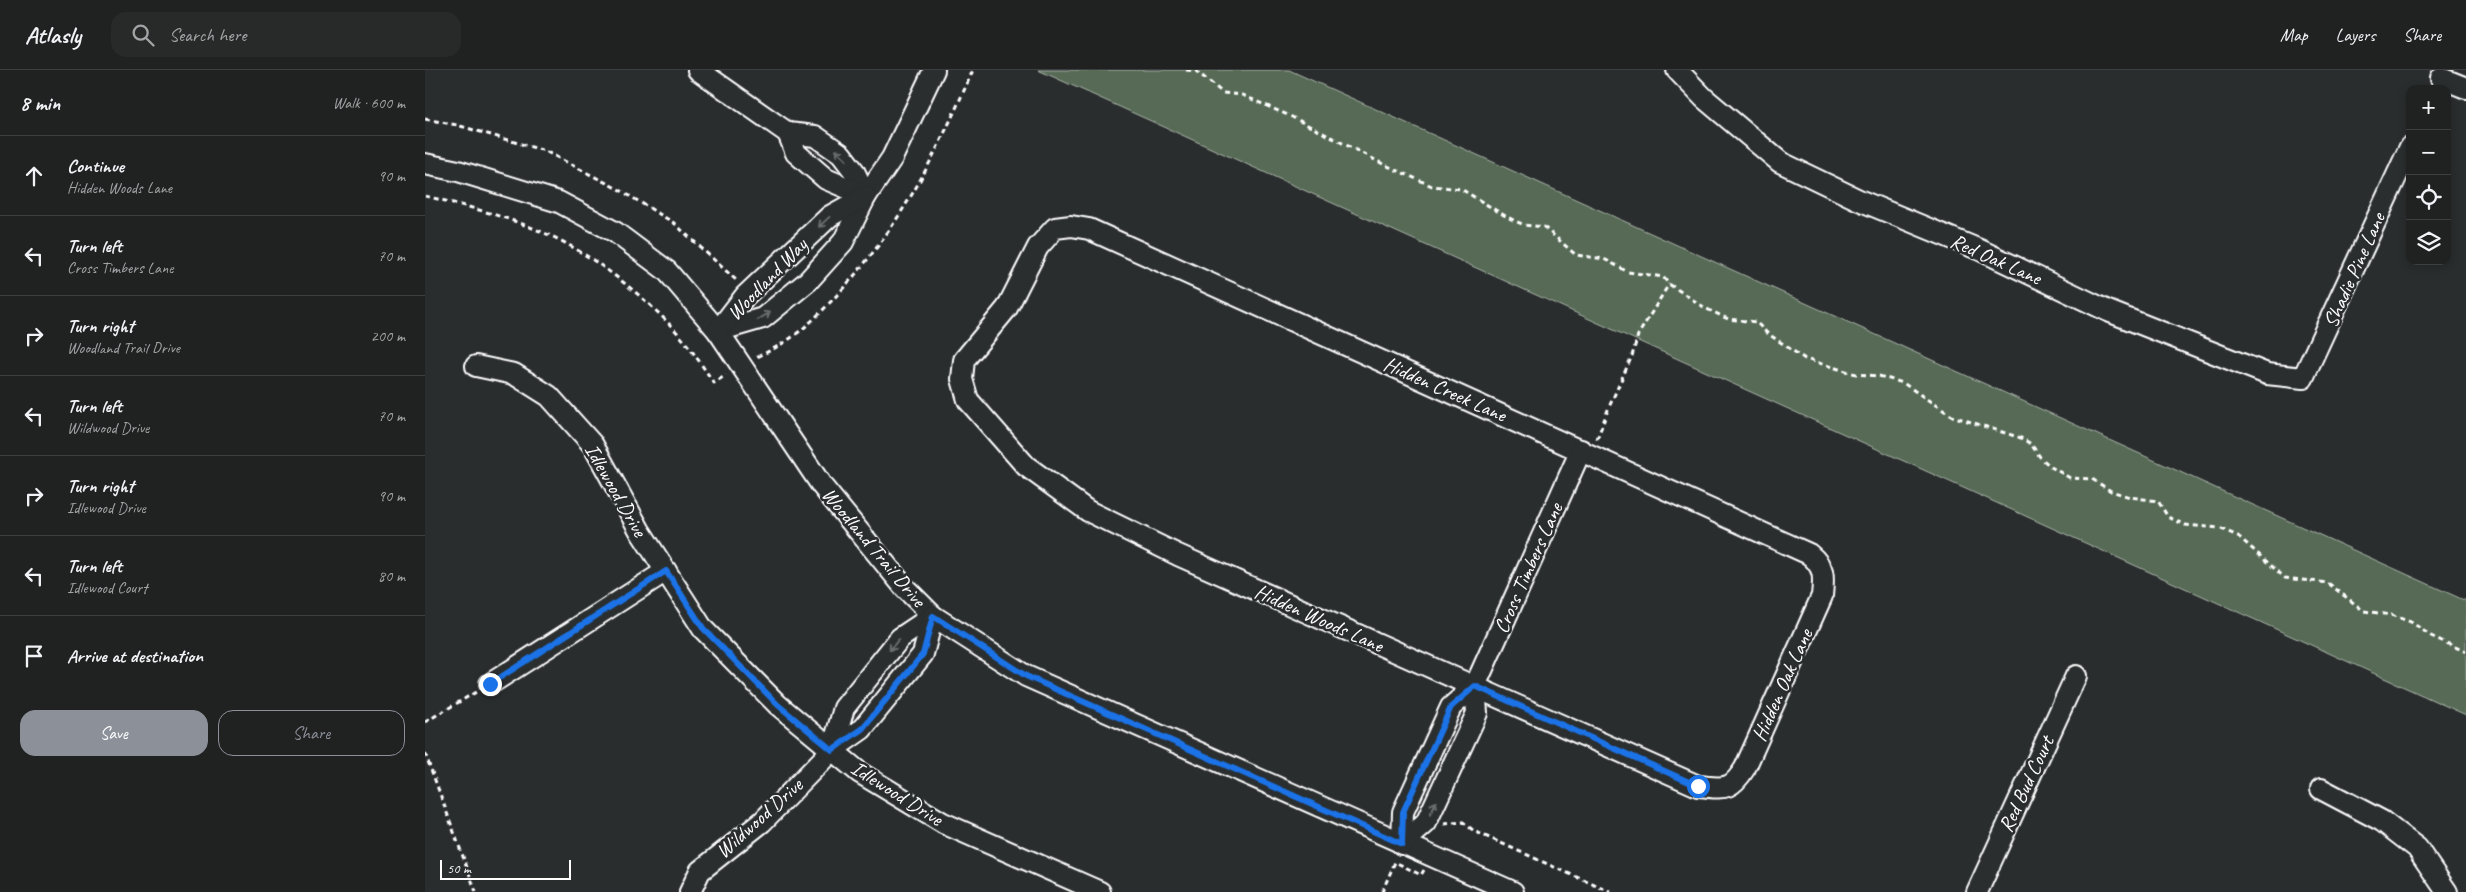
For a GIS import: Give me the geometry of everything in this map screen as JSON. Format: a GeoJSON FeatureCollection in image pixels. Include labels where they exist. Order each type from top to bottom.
{"type":"FeatureCollection","features":[{"type":"Feature","properties":{"kind":"street"},"geometry":{"type":"LineString","coordinates":[[698,70],[788,133],[815,136],[841,154],[854,171],[865,196]]}},
{"type":"Feature","properties":{"kind":"street","name":"Woodland Way"},"geometry":{"type":"LineString","coordinates":[[718,331],[763,318],[808,281],[843,242],[865,196],[892,158],[934,70]]}},
{"type":"Feature","properties":{"kind":"street","name":"Red Oak Lane"},"geometry":{"type":"LineString","coordinates":[[1677,70],[1704,98],[1780,162],[1859,200],[1980,250],[2108,311],[2267,374],[2303,378],[2323,339]]}},
{"type":"Feature","properties":{"kind":"street"},"geometry":{"type":"LineString","coordinates":[[2441,79],[2466,88]]}},
{"type":"Feature","properties":{"kind":"street"},"geometry":{"type":"LineString","coordinates":[[788,133],[796,153],[826,179],[865,196]]}},
{"type":"Feature","properties":{"kind":"street","name":"Shadie Pine Lane"},"geometry":{"type":"LineString","coordinates":[[2323,339],[2406,156]]}},
{"type":"Feature","properties":{"kind":"street","name":"Woodland Trail Drive"},"geometry":{"type":"LineString","coordinates":[[425,164],[458,171],[559,202],[615,232],[667,271],[718,331],[822,486],[905,588],[933,616],[1026,676],[1513,892]]}},
{"type":"Feature","properties":{"kind":"street","name":"Woodland Way"},"geometry":{"type":"LineString","coordinates":[[718,331],[745,296],[830,216],[865,196]]}},
{"type":"Feature","properties":{"kind":"street","name":"Hidden Creek Lane"},"geometry":{"type":"LineString","coordinates":[[962,379],[964,360],[1007,308],[1038,247],[1055,228],[1071,226],[1089,230],[1586,452],[1809,554],[1819,562],[1824,572]]}},
{"type":"Feature","properties":{"kind":"street","name":"Idlewood Drive"},"geometry":{"type":"LineString","coordinates":[[476,366],[514,374],[549,396],[593,445],[640,531],[703,628],[778,705],[859,773],[943,822],[1100,892]]}},
{"type":"Feature","properties":{"kind":"street","name":"Hidden Woods Lane"},"geometry":{"type":"LineString","coordinates":[[962,379],[969,400],[1026,466],[1088,511],[1178,555],[1698,786],[1725,788]]}},
{"type":"Feature","properties":{"kind":"street","name":"Cross Timbers Lane"},"geometry":{"type":"LineString","coordinates":[[1402,844],[1403,812],[1451,707],[1475,686],[1586,452]]}},
{"type":"Feature","properties":{"kind":"street"},"geometry":{"type":"LineString","coordinates":[[490,684],[666,571]]}},
{"type":"Feature","properties":{"kind":"street","name":"Hidden Oak Lane"},"geometry":{"type":"LineString","coordinates":[[1725,788],[1736,783],[1745,768],[1822,596],[1824,572]]}},
{"type":"Feature","properties":{"kind":"street","name":"Wildwood Drive"},"geometry":{"type":"LineString","coordinates":[[832,750],[844,708],[900,638],[933,616]]}},
{"type":"Feature","properties":{"kind":"street","name":"Wildwood Drive"},"geometry":{"type":"LineString","coordinates":[[690,891],[700,871],[762,822],[832,750],[862,729],[923,654],[933,616]]}},
{"type":"Feature","properties":{"kind":"street","name":"Red Bud Court"},"geometry":{"type":"LineString","coordinates":[[1977,892],[2076,676]]}},
{"type":"Feature","properties":{"kind":"street"},"geometry":{"type":"LineString","coordinates":[[2321,789],[2382,821],[2417,848],[2447,892]]}},
{"type":"Feature","properties":{"kind":"path"},"geometry":{"type":"LineString","coordinates":[[425,196],[501,216],[550,235],[593,260],[647,303],[685,342],[715,383],[740,365],[784,344],[813,320],[858,273],[905,210],[941,143],[973,70]]}},
{"type":"Feature","properties":{"kind":"path"},"geometry":{"type":"LineString","coordinates":[[1186,70],[1196,72],[1223,93],[1242,95],[1292,116],[1383,164],[1432,186],[1461,189],[1507,217],[1525,225],[1544,227],[1577,255],[1604,259],[1628,272],[1663,277],[1669,284],[1707,310],[1728,319],[1756,322],[1767,333],[1805,359],[1856,374],[1879,376],[1903,384],[1952,416],[2021,438],[2031,444],[2051,468],[2070,478],[2092,479],[2111,491],[2129,497],[2158,502],[2168,517],[2185,525],[2219,528],[2238,536],[2285,578],[2329,583],[2364,611],[2391,615],[2411,622],[2431,636],[2466,652]]}},
{"type":"Feature","properties":{"kind":"path"},"geometry":{"type":"LineString","coordinates":[[425,119],[457,125],[545,151],[620,190],[674,224],[738,281],[745,296]]}},
{"type":"Feature","properties":{"kind":"path"},"geometry":{"type":"LineString","coordinates":[[1586,452],[1633,356],[1638,335],[1669,284]]}},
{"type":"Feature","properties":{"kind":"path"},"geometry":{"type":"LineString","coordinates":[[425,722],[490,684]]}},
{"type":"Feature","properties":{"kind":"path"},"geometry":{"type":"LineString","coordinates":[[425,753],[476,892]]}},
{"type":"Feature","properties":{"kind":"path"},"geometry":{"type":"LineString","coordinates":[[1382,892],[1395,862],[1421,875],[1443,824],[1463,822],[1474,831],[1610,892]]}},
{"type":"Feature","properties":{"kind":"green space"},"geometry":{"type":"Polygon","coordinates":[[[1038,70],[1289,70],[2466,601],[2466,715],[1038,70]]]}},
{"type":"Feature","properties":{"kind":"route"},"geometry":{"type":"LineString","coordinates":[[490,684],[666,571],[703,628],[778,705],[832,750],[862,729],[923,654],[933,616],[1026,676],[1402,844],[1403,812],[1451,707],[1475,686],[1698,786]]}}]}
